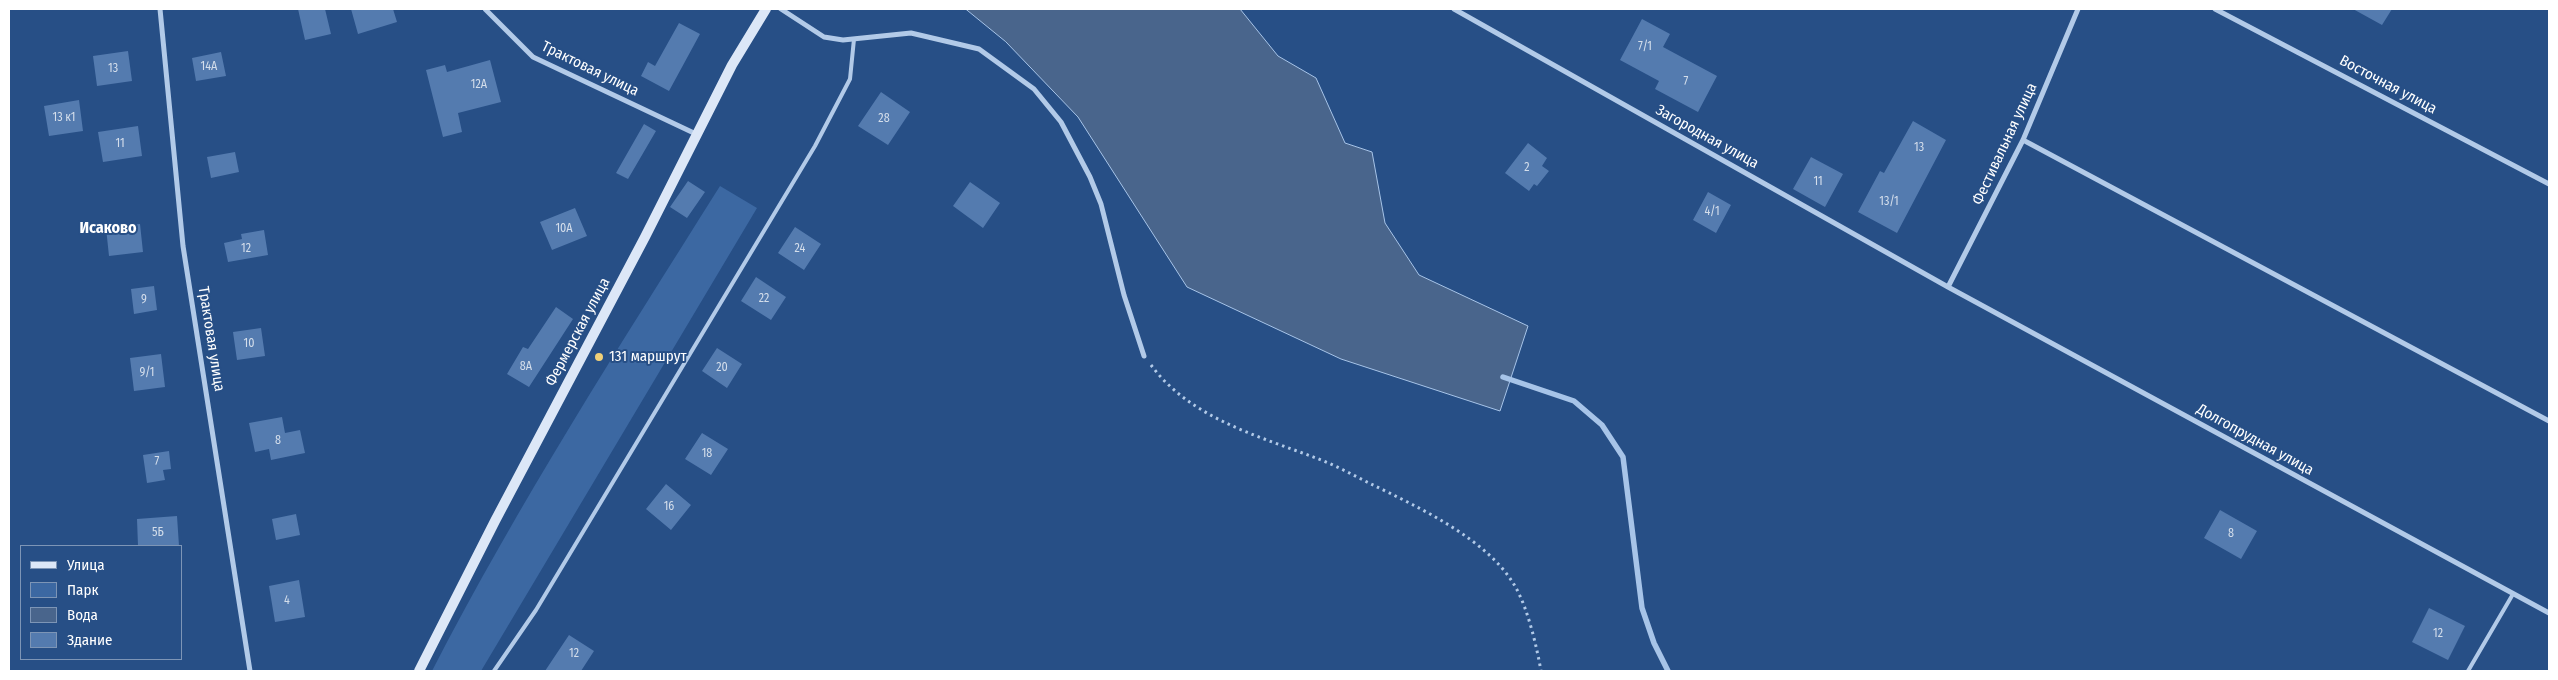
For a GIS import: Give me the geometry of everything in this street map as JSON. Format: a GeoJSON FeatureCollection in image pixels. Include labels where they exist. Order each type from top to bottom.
{"type":"FeatureCollection","features":[{"type":"Feature","properties":{"kind":"street","name":"Трактовая улица"},"geometry":{"type":"LineString","coordinates":[[160,9],[183,246],[250,671]]}},
{"type":"Feature","properties":{"kind":"street","name":"Трактовая улица"},"geometry":{"type":"LineString","coordinates":[[485,9],[533,57],[696,134]]}},
{"type":"Feature","properties":{"kind":"street","name":"Фермерская улица"},"geometry":{"type":"LineString","coordinates":[[420,671],[495,521],[645,237],[732,65],[766,9]]}},
{"type":"Feature","properties":{"kind":"street"},"geometry":{"type":"LineString","coordinates":[[781,9],[824,37],[843,40],[910,34],[979,48],[1034,89],[1061,122],[1090,177],[1101,204],[1124,295],[1144,356]]}},
{"type":"Feature","properties":{"kind":"street","name":"Загородная улица"},"geometry":{"type":"LineString","coordinates":[[1454,9],[1948,287]]}},
{"type":"Feature","properties":{"kind":"street","name":"Фестивальная улица"},"geometry":{"type":"LineString","coordinates":[[1948,287],[2023,140],[2078,9]]}},
{"type":"Feature","properties":{"kind":"street","name":"Восточная улица"},"geometry":{"type":"LineString","coordinates":[[2214,9],[2549,184]]}},
{"type":"Feature","properties":{"kind":"street"},"geometry":{"type":"LineString","coordinates":[[2023,140],[2549,421]]}},
{"type":"Feature","properties":{"kind":"street","name":"Долгопрудная улица"},"geometry":{"type":"LineString","coordinates":[[1948,287],[2549,613]]}},
{"type":"Feature","properties":{"kind":"lane"},"geometry":{"type":"LineString","coordinates":[[494,671],[536,610],[815,146],[850,79],[854,39]]}},
{"type":"Feature","properties":{"kind":"lane"},"geometry":{"type":"LineString","coordinates":[[2468,671],[2513,594]]}},
{"type":"Feature","properties":{"kind":"path"},"geometry":{"type":"LineString","coordinates":[[1144,356],[1156,372],[1192,404],[1248,434],[1318,458],[1434,515],[1495,559],[1517,588],[1538,651],[1541,671]]}},
{"type":"Feature","properties":{"kind":"green space"},"geometry":{"type":"Polygon","coordinates":[[[720,186],[757,208],[481,671],[432,671],[499,547],[535,486],[720,186]]]}},
{"type":"Feature","properties":{"kind":"water"},"geometry":{"type":"Polygon","coordinates":[[[966,9],[1240,9],[1278,56],[1316,78],[1345,143],[1372,152],[1385,223],[1419,275],[1528,326],[1500,411],[1341,359],[1187,287],[1078,117],[1006,42],[966,9]]]}},
{"type":"Feature","properties":{"kind":"building"},"geometry":{"type":"Polygon","coordinates":[[[298,9],[325,9],[331,34],[305,40],[298,9]]]}},
{"type":"Feature","properties":{"kind":"building"},"geometry":{"type":"Polygon","coordinates":[[[351,9],[393,9],[397,22],[358,34],[351,9]]]}},
{"type":"Feature","properties":{"kind":"building"},"geometry":{"type":"Polygon","coordinates":[[[2353,9],[2392,9],[2382,25],[2353,9]]]}},
{"type":"Feature","properties":{"kind":"building"},"geometry":{"type":"Polygon","coordinates":[[[1642,19],[1670,34],[1663,47],[1717,76],[1698,112],[1655,89],[1659,81],[1620,60],[1642,19]]]}},
{"type":"Feature","properties":{"kind":"building"},"geometry":{"type":"Polygon","coordinates":[[[679,23],[700,34],[669,91],[641,76],[648,62],[655,66],[679,23]]]}},
{"type":"Feature","properties":{"kind":"building"},"geometry":{"type":"Polygon","coordinates":[[[128,51],[132,81],[97,86],[93,56],[128,51]]]}},
{"type":"Feature","properties":{"kind":"building"},"geometry":{"type":"Polygon","coordinates":[[[221,52],[226,76],[196,81],[192,58],[221,52]]]}},
{"type":"Feature","properties":{"kind":"building"},"geometry":{"type":"Polygon","coordinates":[[[490,60],[501,102],[458,113],[462,132],[443,137],[426,70],[445,65],[447,72],[490,60]]]}},
{"type":"Feature","properties":{"kind":"building"},"geometry":{"type":"Polygon","coordinates":[[[881,92],[910,112],[888,145],[858,126],[881,92]]]}},
{"type":"Feature","properties":{"kind":"building"},"geometry":{"type":"Polygon","coordinates":[[[79,100],[83,131],[49,136],[44,106],[79,100]]]}},
{"type":"Feature","properties":{"kind":"building"},"geometry":{"type":"Polygon","coordinates":[[[1913,121],[1946,140],[1897,233],[1858,212],[1880,171],[1884,173],[1913,121]]]}},
{"type":"Feature","properties":{"kind":"building"},"geometry":{"type":"Polygon","coordinates":[[[644,124],[656,131],[628,179],[616,173],[644,124]]]}},
{"type":"Feature","properties":{"kind":"building"},"geometry":{"type":"Polygon","coordinates":[[[138,126],[142,156],[103,162],[98,132],[138,126]]]}},
{"type":"Feature","properties":{"kind":"building"},"geometry":{"type":"Polygon","coordinates":[[[1528,143],[1547,158],[1542,166],[1549,171],[1537,186],[1534,184],[1529,191],[1505,173],[1528,143]]]}},
{"type":"Feature","properties":{"kind":"building"},"geometry":{"type":"Polygon","coordinates":[[[235,152],[239,172],[211,178],[207,157],[235,152]]]}},
{"type":"Feature","properties":{"kind":"building"},"geometry":{"type":"Polygon","coordinates":[[[1811,157],[1843,174],[1825,207],[1793,189],[1811,157]]]}},
{"type":"Feature","properties":{"kind":"building"},"geometry":{"type":"Polygon","coordinates":[[[688,181],[705,192],[687,218],[670,207],[688,181]]]}},
{"type":"Feature","properties":{"kind":"building"},"geometry":{"type":"Polygon","coordinates":[[[970,182],[1000,203],[983,228],[953,206],[970,182]]]}},
{"type":"Feature","properties":{"kind":"building"},"geometry":{"type":"Polygon","coordinates":[[[1708,192],[1731,205],[1716,233],[1693,220],[1708,192]]]}},
{"type":"Feature","properties":{"kind":"building"},"geometry":{"type":"Polygon","coordinates":[[[575,208],[587,236],[552,250],[540,222],[575,208]]]}},
{"type":"Feature","properties":{"kind":"building"},"geometry":{"type":"Polygon","coordinates":[[[140,224],[143,252],[109,256],[106,228],[140,224]]]}},
{"type":"Feature","properties":{"kind":"building"},"geometry":{"type":"Polygon","coordinates":[[[795,227],[821,244],[804,270],[778,253],[795,227]]]}},
{"type":"Feature","properties":{"kind":"building"},"geometry":{"type":"Polygon","coordinates":[[[264,230],[268,255],[228,262],[224,243],[242,239],[241,234],[264,230]]]}},
{"type":"Feature","properties":{"kind":"building"},"geometry":{"type":"Polygon","coordinates":[[[756,277],[786,297],[771,320],[741,301],[756,277]]]}},
{"type":"Feature","properties":{"kind":"building"},"geometry":{"type":"Polygon","coordinates":[[[154,286],[157,310],[134,314],[131,289],[154,286]]]}},
{"type":"Feature","properties":{"kind":"building"},"geometry":{"type":"Polygon","coordinates":[[[556,307],[573,319],[529,387],[507,374],[523,347],[528,349],[556,307]]]}},
{"type":"Feature","properties":{"kind":"building"},"geometry":{"type":"Polygon","coordinates":[[[261,328],[265,356],[237,360],[233,332],[261,328]]]}},
{"type":"Feature","properties":{"kind":"building"},"geometry":{"type":"Polygon","coordinates":[[[717,348],[742,364],[727,388],[702,371],[717,348]]]}},
{"type":"Feature","properties":{"kind":"building"},"geometry":{"type":"Polygon","coordinates":[[[161,354],[165,387],[134,391],[130,358],[161,354]]]}},
{"type":"Feature","properties":{"kind":"building"},"geometry":{"type":"Polygon","coordinates":[[[282,417],[285,433],[300,430],[305,453],[271,460],[269,449],[255,452],[249,423],[282,417]]]}},
{"type":"Feature","properties":{"kind":"building"},"geometry":{"type":"Polygon","coordinates":[[[702,433],[728,449],[711,475],[685,459],[702,433]]]}},
{"type":"Feature","properties":{"kind":"building"},"geometry":{"type":"Polygon","coordinates":[[[169,451],[171,469],[163,470],[165,480],[147,483],[143,455],[169,451]]]}},
{"type":"Feature","properties":{"kind":"building"},"geometry":{"type":"Polygon","coordinates":[[[666,484],[691,505],[671,530],[646,509],[666,484]]]}},
{"type":"Feature","properties":{"kind":"building"},"geometry":{"type":"Polygon","coordinates":[[[2220,510],[2257,531],[2241,559],[2204,538],[2220,510]]]}},
{"type":"Feature","properties":{"kind":"building"},"geometry":{"type":"Polygon","coordinates":[[[296,514],[300,535],[276,540],[272,519],[296,514]]]}},
{"type":"Feature","properties":{"kind":"building"},"geometry":{"type":"Polygon","coordinates":[[[177,516],[179,545],[138,545],[137,519],[177,516]]]}},
{"type":"Feature","properties":{"kind":"building"},"geometry":{"type":"Polygon","coordinates":[[[299,580],[305,617],[275,622],[269,586],[299,580]]]}},
{"type":"Feature","properties":{"kind":"building"},"geometry":{"type":"Polygon","coordinates":[[[2429,608],[2465,626],[2448,660],[2412,642],[2429,608]]]}},
{"type":"Feature","properties":{"kind":"building"},"geometry":{"type":"Polygon","coordinates":[[[569,635],[594,651],[581,671],[545,671],[569,635]]]}},
{"type":"Feature","properties":{"kind":"waterway"},"geometry":{"type":"LineString","coordinates":[[1503,377],[1574,401],[1602,425],[1623,457],[1642,608],[1654,643],[1668,671]]}},
{"type":"Feature","properties":{"kind":"place","name":"131 маршрут"},"geometry":{"type":"Point","coordinates":[599,357]}},
{"type":"Feature","properties":{"kind":"district","name":"Исаково"},"geometry":{"type":"Point","coordinates":[108,229]}}]}
